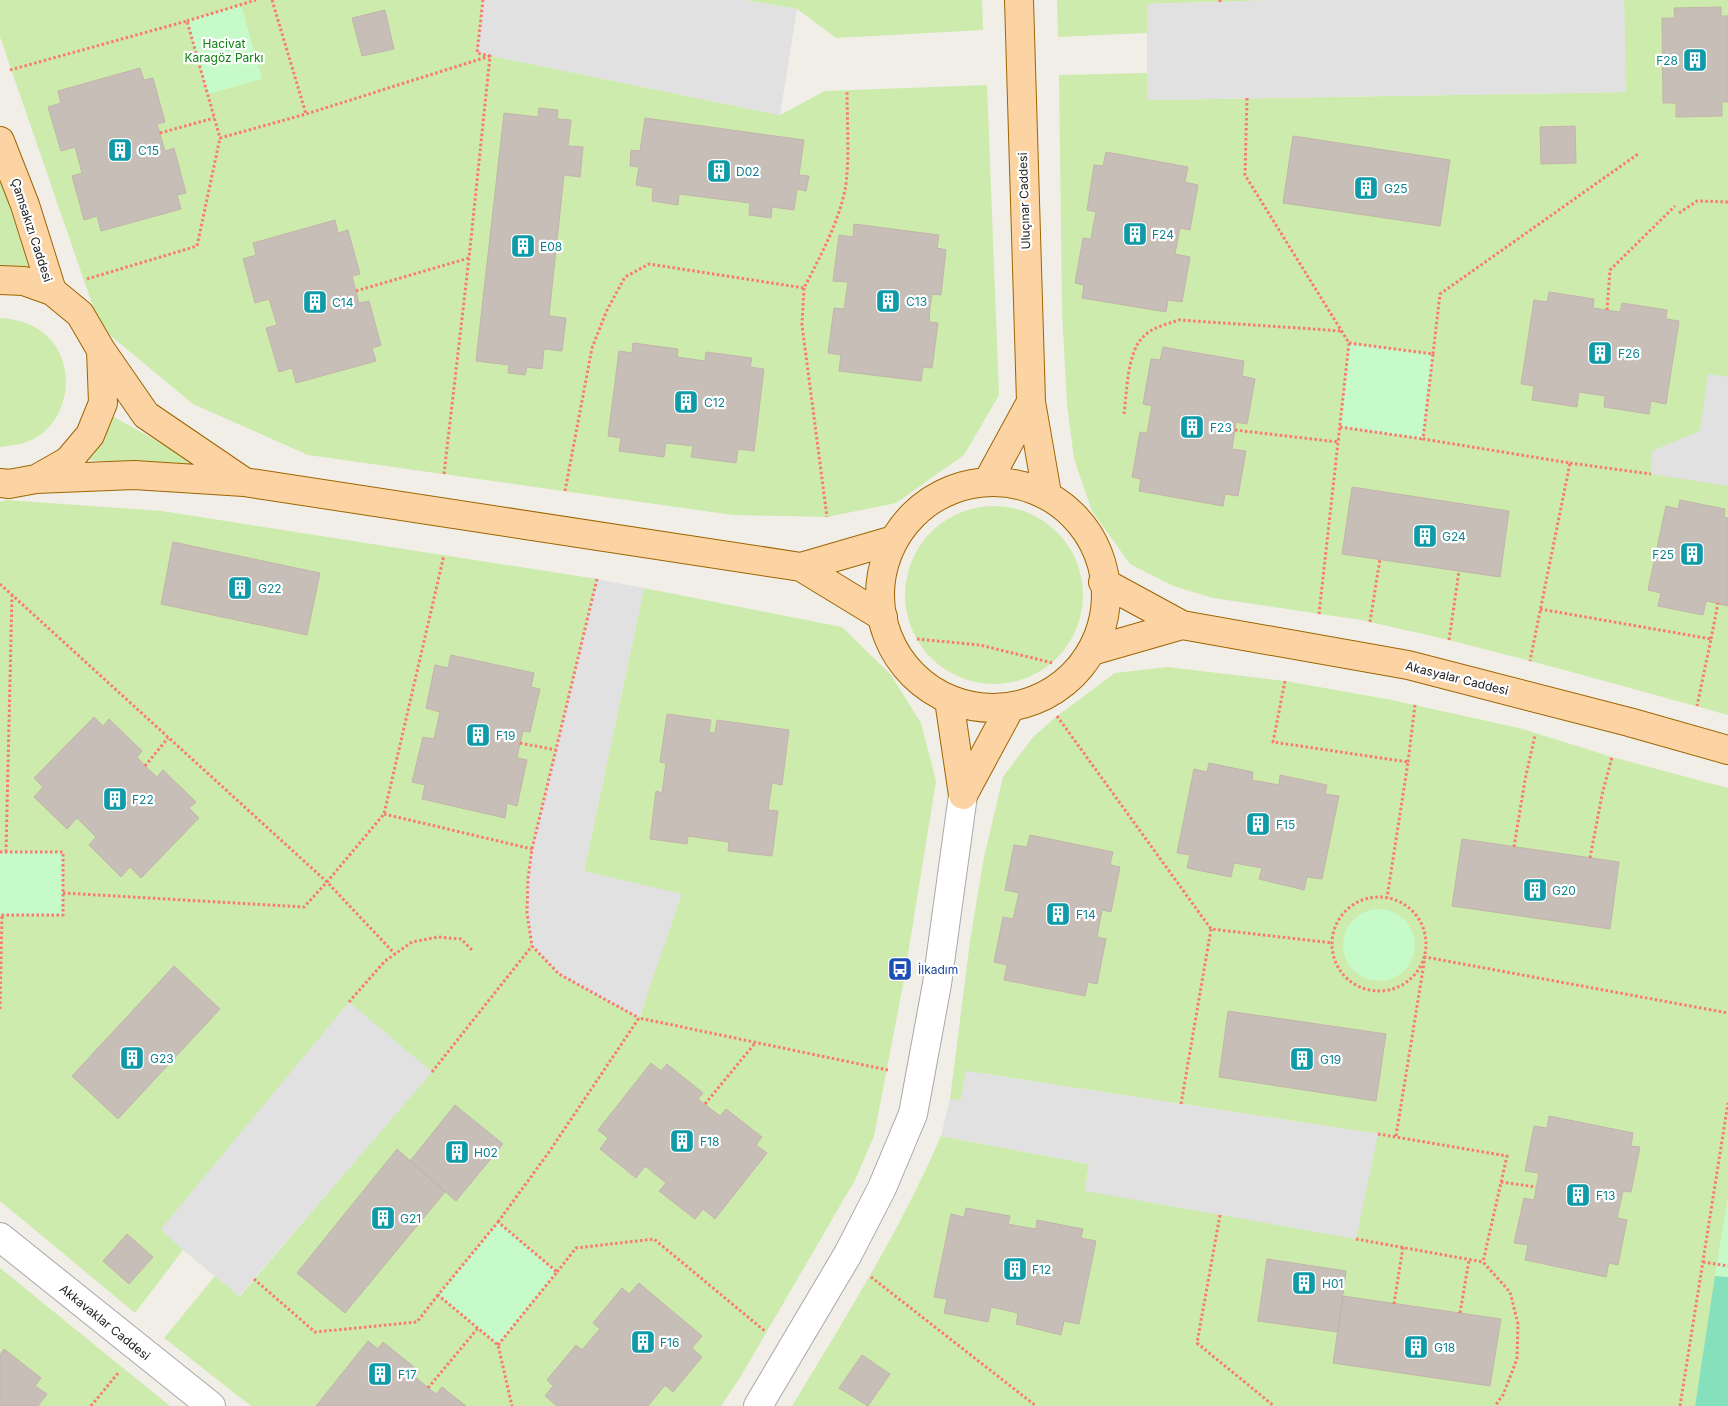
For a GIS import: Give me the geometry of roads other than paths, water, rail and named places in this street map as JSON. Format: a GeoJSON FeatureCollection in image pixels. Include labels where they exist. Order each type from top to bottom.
{"type":"FeatureCollection","features":[{"type":"Feature","properties":{"kind":"main road","name":"Uluçınar Caddesi"},"geometry":{"type":"LineString","coordinates":[[1019,0],[1031,402],[1047,494]]}},
{"type":"Feature","properties":{"kind":"main road","name":"Çamsakızı Caddesi"},"geometry":{"type":"LineString","coordinates":[[0,141],[25,204],[52,291]]}},
{"type":"Feature","properties":{"kind":"main road"},"geometry":{"type":"LineString","coordinates":[[0,280],[24,281],[52,291],[80,314],[101,350],[146,416],[244,482]]}},
{"type":"Feature","properties":{"kind":"main road"},"geometry":{"type":"LineString","coordinates":[[36,479],[68,461],[90,436],[103,402],[101,350]]}},
{"type":"Feature","properties":{"kind":"main road"},"geometry":{"type":"LineString","coordinates":[[989,479],[1031,402]]}},
{"type":"Feature","properties":{"kind":"main road"},"geometry":{"type":"LineString","coordinates":[[0,483],[9,484],[36,479],[134,475],[244,482],[801,567],[883,617]]}},
{"type":"Feature","properties":{"kind":"main road"},"geometry":{"type":"LineString","coordinates":[[989,479],[1022,484],[1047,494],[1068,508],[1092,543],[1103,582],[1104,614],[1095,650],[1081,668],[1054,691],[1010,708],[980,708],[949,700],[911,671],[895,650],[883,617],[882,576],[894,540],[919,509],[935,497],[972,483],[989,479]]}},
{"type":"Feature","properties":{"kind":"main road"},"geometry":{"type":"LineString","coordinates":[[801,567],[894,540]]}},
{"type":"Feature","properties":{"kind":"main road"},"geometry":{"type":"LineString","coordinates":[[1103,582],[1182,625]]}},
{"type":"Feature","properties":{"kind":"main road"},"geometry":{"type":"LineString","coordinates":[[1095,650],[1182,625]]}},
{"type":"Feature","properties":{"kind":"main road","name":"Akasyalar Caddesi"},"geometry":{"type":"LineString","coordinates":[[1182,625],[1408,665],[1728,750]]}},
{"type":"Feature","properties":{"kind":"main road"},"geometry":{"type":"LineString","coordinates":[[949,700],[963,795]]}},
{"type":"Feature","properties":{"kind":"main road"},"geometry":{"type":"LineString","coordinates":[[963,795],[1010,708]]}},
{"type":"Feature","properties":{"kind":"street"},"geometry":{"type":"LineString","coordinates":[[758,1406],[848,1254],[882,1188],[912,1114],[937,984],[963,795]]}},
{"type":"Feature","properties":{"kind":"street","name":"Akkavaklar Caddesi"},"geometry":{"type":"LineString","coordinates":[[0,1237],[211,1406]]}},
{"type":"Feature","properties":{"kind":"place","name":"F28"},"geometry":{"type":"Point","coordinates":[1695,60]}},
{"type":"Feature","properties":{"kind":"place","name":"C15"},"geometry":{"type":"Point","coordinates":[120,150]}},
{"type":"Feature","properties":{"kind":"place","name":"D02"},"geometry":{"type":"Point","coordinates":[719,171]}},
{"type":"Feature","properties":{"kind":"place","name":"G25"},"geometry":{"type":"Point","coordinates":[1366,188]}},
{"type":"Feature","properties":{"kind":"place","name":"F24"},"geometry":{"type":"Point","coordinates":[1135,234]}},
{"type":"Feature","properties":{"kind":"place","name":"E08"},"geometry":{"type":"Point","coordinates":[523,246]}},
{"type":"Feature","properties":{"kind":"place","name":"C13"},"geometry":{"type":"Point","coordinates":[888,301]}},
{"type":"Feature","properties":{"kind":"place","name":"C14"},"geometry":{"type":"Point","coordinates":[315,302]}},
{"type":"Feature","properties":{"kind":"place","name":"F26"},"geometry":{"type":"Point","coordinates":[1600,353]}},
{"type":"Feature","properties":{"kind":"place","name":"C12"},"geometry":{"type":"Point","coordinates":[686,402]}},
{"type":"Feature","properties":{"kind":"place","name":"F23"},"geometry":{"type":"Point","coordinates":[1192,427]}},
{"type":"Feature","properties":{"kind":"place","name":"G24"},"geometry":{"type":"Point","coordinates":[1425,536]}},
{"type":"Feature","properties":{"kind":"place","name":"F25"},"geometry":{"type":"Point","coordinates":[1692,554]}},
{"type":"Feature","properties":{"kind":"place","name":"G22"},"geometry":{"type":"Point","coordinates":[240,588]}},
{"type":"Feature","properties":{"kind":"place","name":"F19"},"geometry":{"type":"Point","coordinates":[478,735]}},
{"type":"Feature","properties":{"kind":"place","name":"F22"},"geometry":{"type":"Point","coordinates":[115,799]}},
{"type":"Feature","properties":{"kind":"place","name":"F15"},"geometry":{"type":"Point","coordinates":[1258,824]}},
{"type":"Feature","properties":{"kind":"place","name":"G20"},"geometry":{"type":"Point","coordinates":[1535,890]}},
{"type":"Feature","properties":{"kind":"place","name":"F14"},"geometry":{"type":"Point","coordinates":[1058,914]}},
{"type":"Feature","properties":{"kind":"place","name":"İlkadım"},"geometry":{"type":"Point","coordinates":[900,969]}},
{"type":"Feature","properties":{"kind":"place","name":"G23"},"geometry":{"type":"Point","coordinates":[132,1058]}},
{"type":"Feature","properties":{"kind":"place","name":"G19"},"geometry":{"type":"Point","coordinates":[1302,1059]}},
{"type":"Feature","properties":{"kind":"place","name":"F18"},"geometry":{"type":"Point","coordinates":[682,1141]}},
{"type":"Feature","properties":{"kind":"place","name":"H02"},"geometry":{"type":"Point","coordinates":[457,1152]}},
{"type":"Feature","properties":{"kind":"place","name":"F13"},"geometry":{"type":"Point","coordinates":[1578,1195]}},
{"type":"Feature","properties":{"kind":"place","name":"G21"},"geometry":{"type":"Point","coordinates":[383,1218]}},
{"type":"Feature","properties":{"kind":"place","name":"F12"},"geometry":{"type":"Point","coordinates":[1015,1269]}},
{"type":"Feature","properties":{"kind":"place","name":"H01"},"geometry":{"type":"Point","coordinates":[1304,1283]}},
{"type":"Feature","properties":{"kind":"place","name":"F16"},"geometry":{"type":"Point","coordinates":[643,1342]}},
{"type":"Feature","properties":{"kind":"place","name":"G18"},"geometry":{"type":"Point","coordinates":[1416,1347]}},
{"type":"Feature","properties":{"kind":"place","name":"F17"},"geometry":{"type":"Point","coordinates":[380,1374]}},
{"type":"Feature","properties":{"kind":"park label","name":"Hacivat Karagöz Parkı"},"geometry":{"type":"Point","coordinates":[224,50]}}]}
